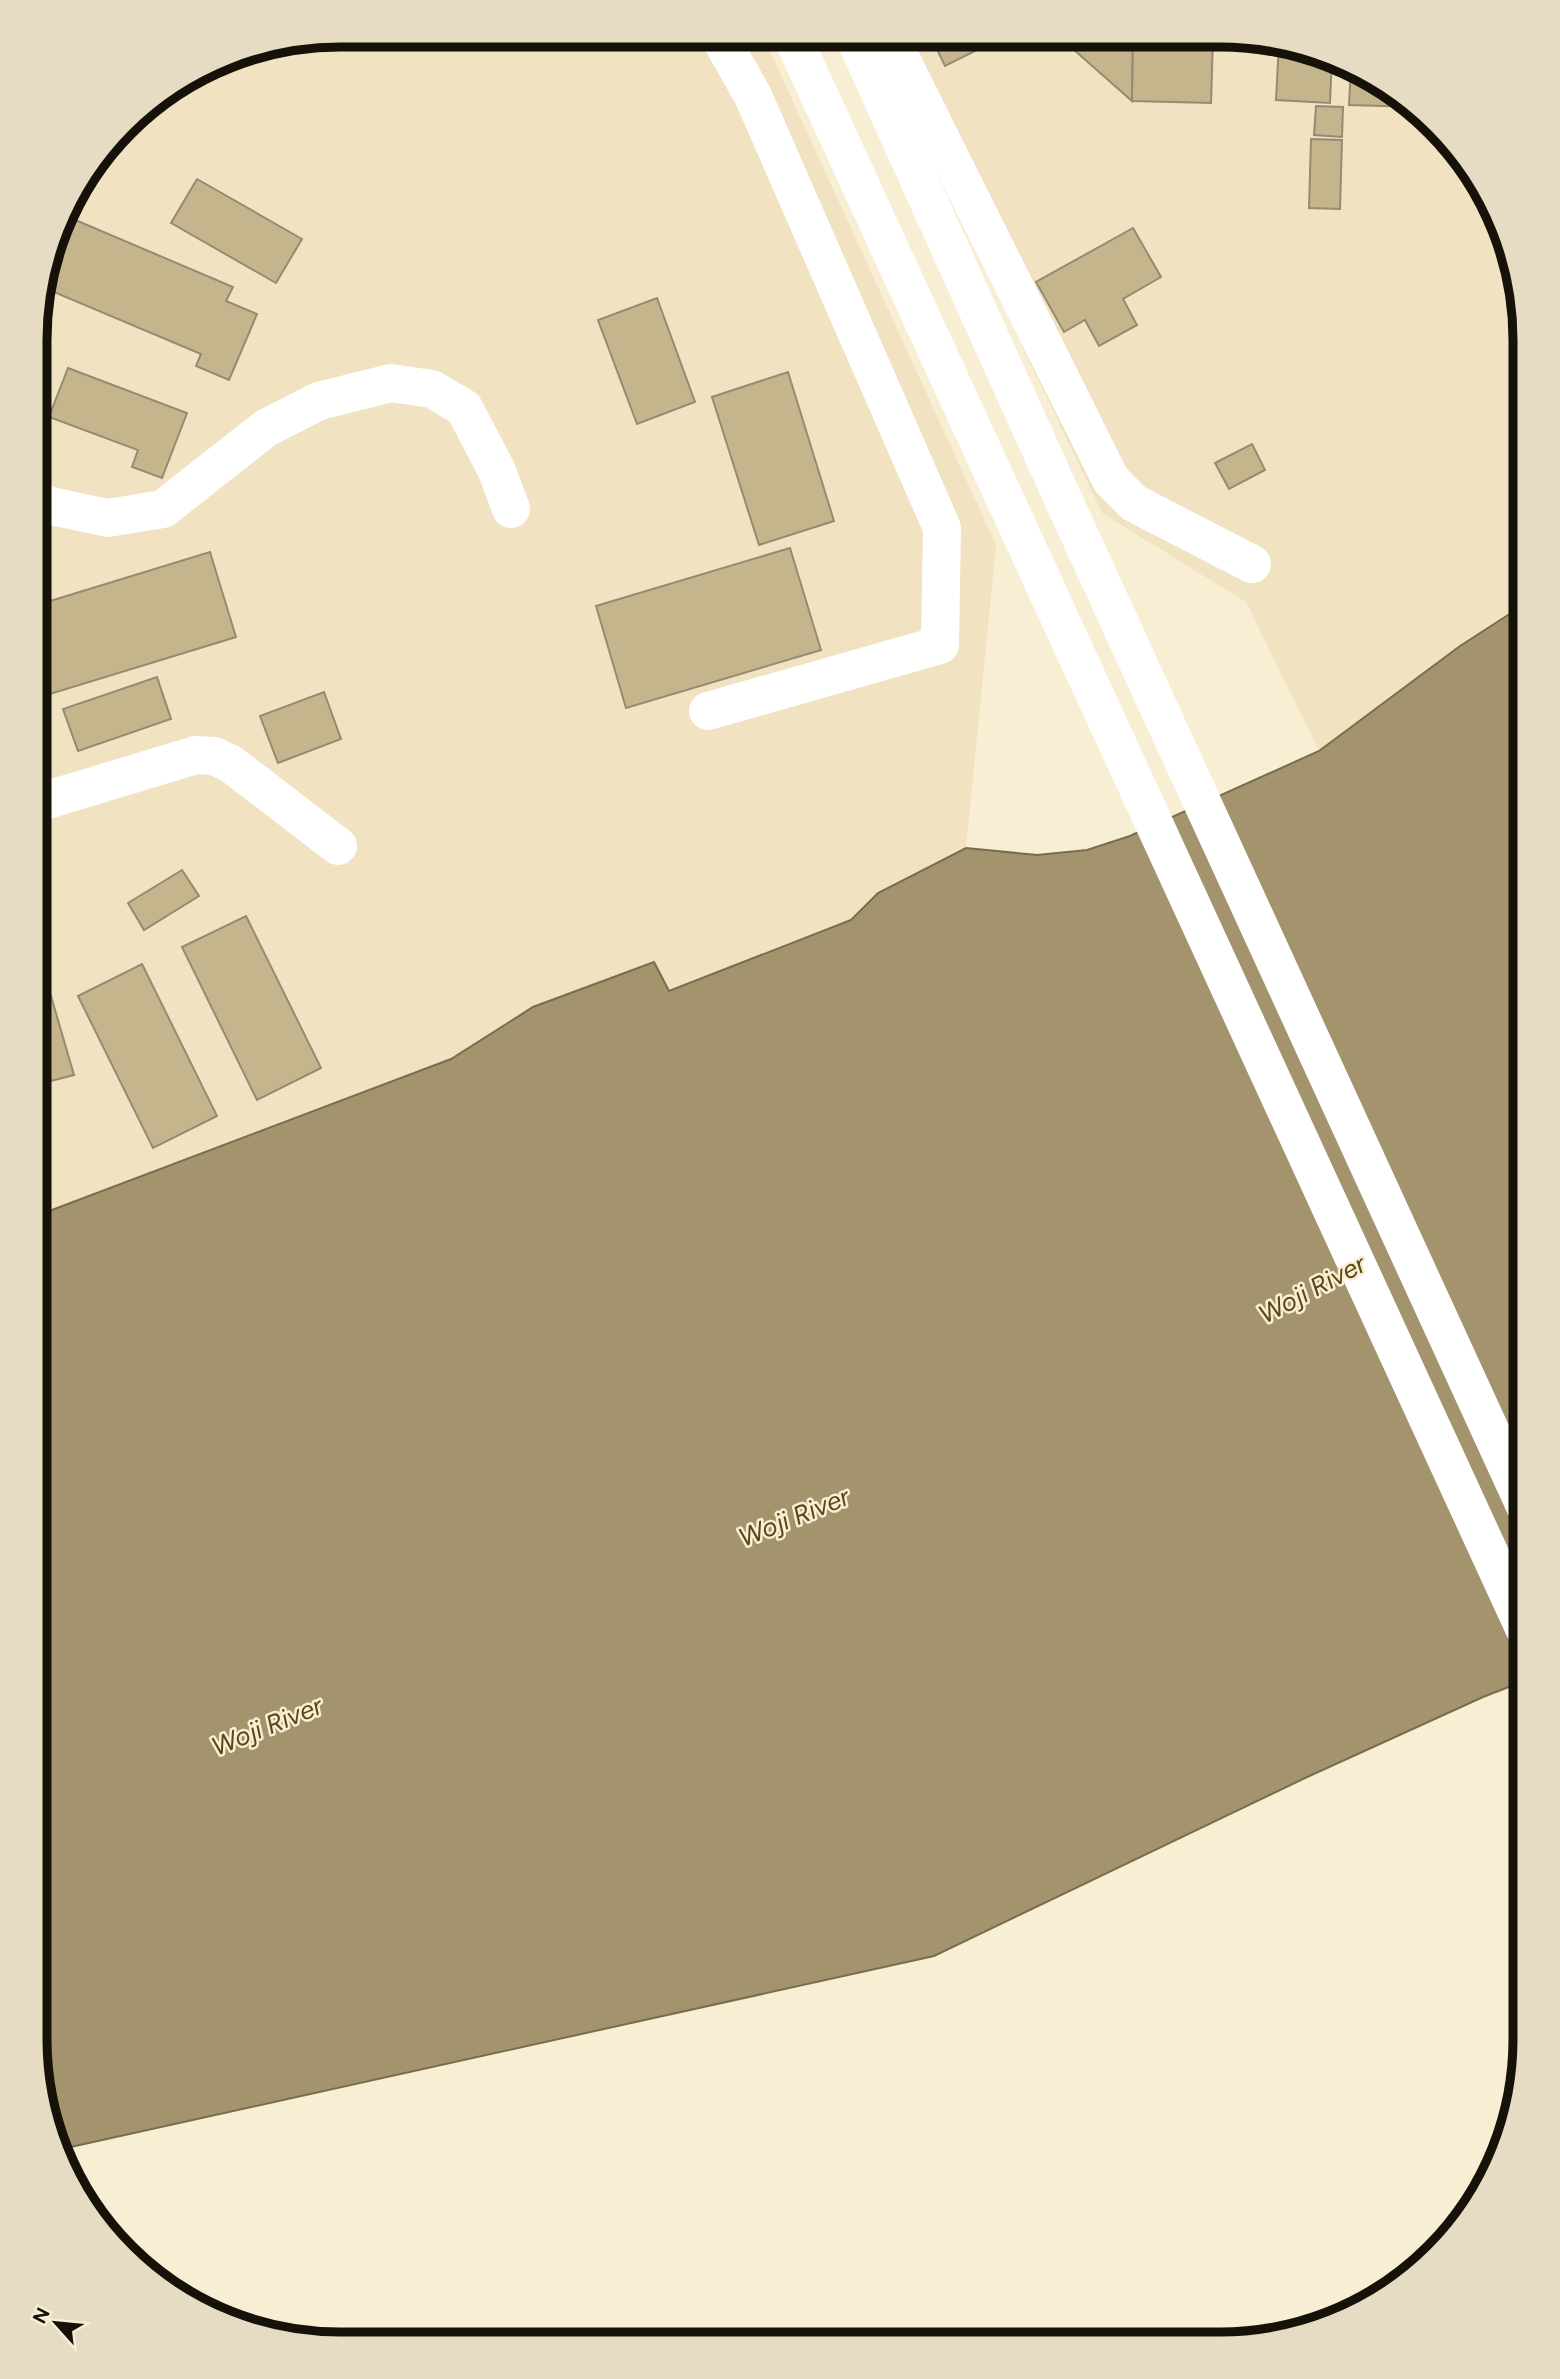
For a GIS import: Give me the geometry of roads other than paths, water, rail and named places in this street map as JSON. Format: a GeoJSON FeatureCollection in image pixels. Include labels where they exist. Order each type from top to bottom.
{"type":"FeatureCollection","features":[{"type":"Feature","properties":{"kind":"main road"},"geometry":{"type":"LineString","coordinates":[[708,711],[940,645],[942,528],[753,96],[725,47]]}},
{"type":"Feature","properties":{"kind":"main road"},"geometry":{"type":"LineString","coordinates":[[797,47],[1513,1604]]}},
{"type":"Feature","properties":{"kind":"main road"},"geometry":{"type":"LineString","coordinates":[[859,47],[1513,1480]]}},
{"type":"Feature","properties":{"kind":"main road"},"geometry":{"type":"LineString","coordinates":[[895,47],[1111,480],[1134,503],[1252,564]]}},
{"type":"Feature","properties":{"kind":"main road"},"geometry":{"type":"LineString","coordinates":[[47,503],[108,518],[163,509],[266,428],[319,401],[391,383],[432,389],[464,408],[497,471],[511,509]]}},
{"type":"Feature","properties":{"kind":"main road"},"geometry":{"type":"LineString","coordinates":[[47,800],[195,755],[214,756],[231,764],[338,846]]}},
{"type":"Feature","properties":{"kind":"water","name":"Woji River"},"geometry":{"type":"Polygon","coordinates":[[[1513,612],[1513,1685],[1305,1778],[934,1956],[69,2147],[53,2096],[47,2039],[47,1212],[451,1059],[533,1007],[654,962],[669,991],[851,920],[878,893],[966,848],[1037,855],[1087,850],[1130,836],[1319,751],[1460,646],[1513,612]]]}}]}
